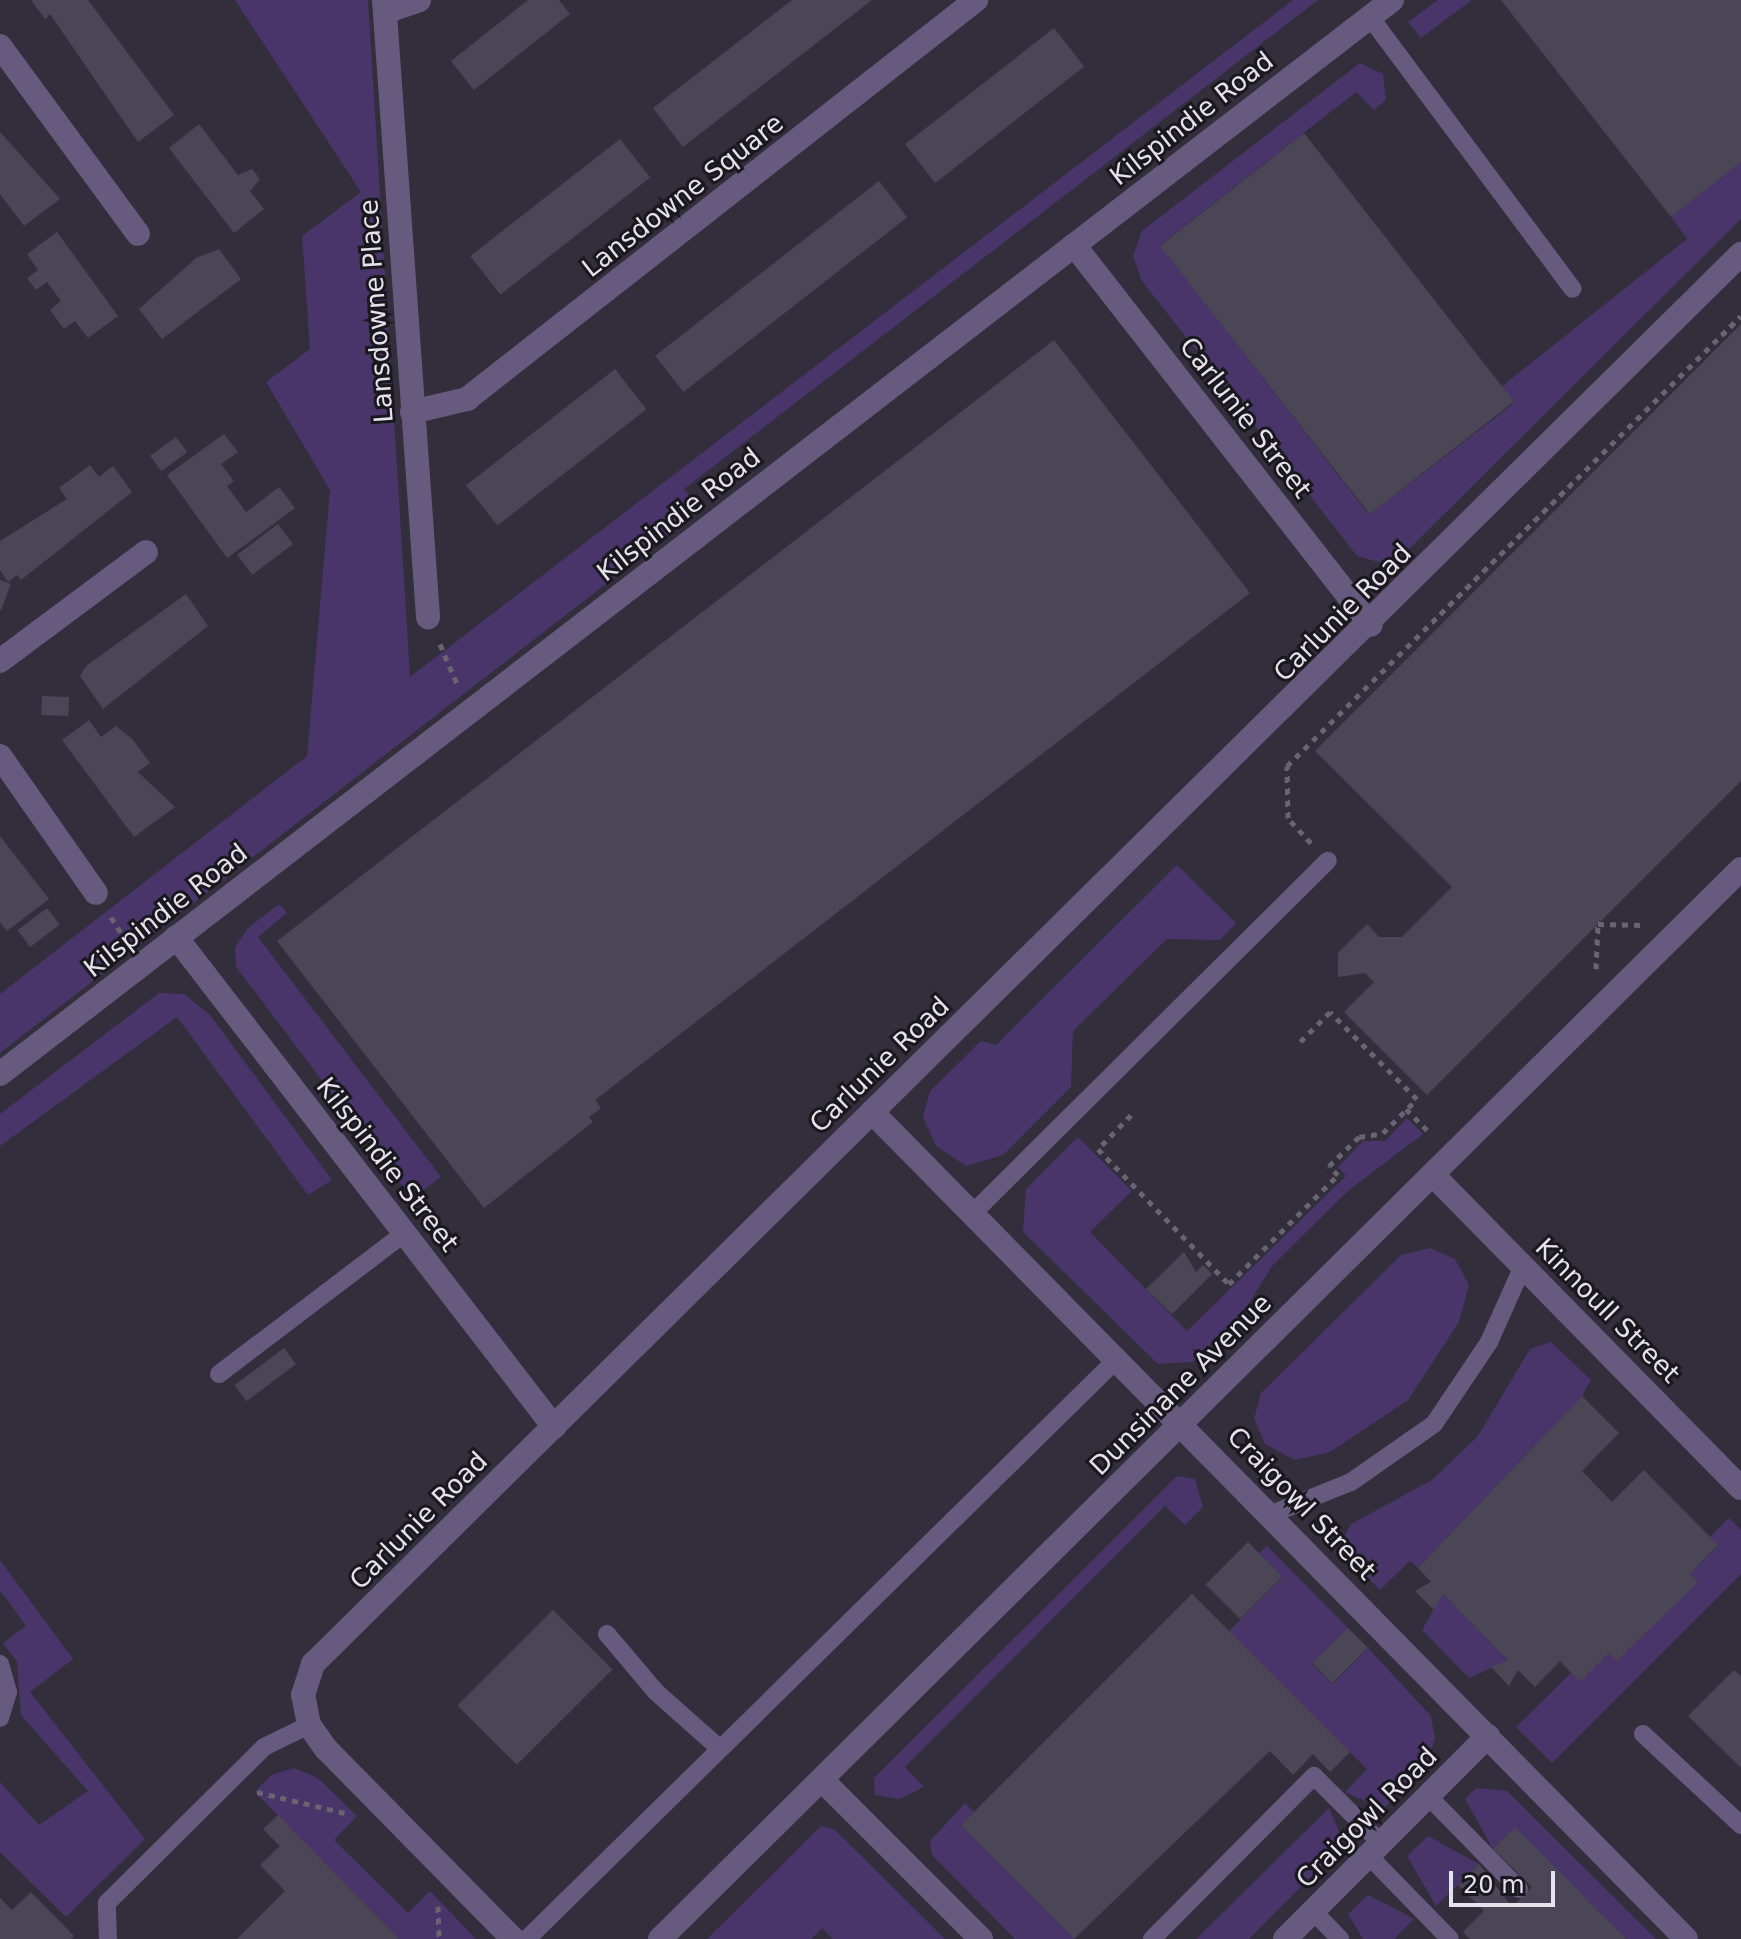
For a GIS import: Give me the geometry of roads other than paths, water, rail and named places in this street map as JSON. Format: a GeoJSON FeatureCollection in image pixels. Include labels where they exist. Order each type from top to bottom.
{"type":"FeatureCollection","features":[{"type":"Feature","properties":{"kind":"street"},"geometry":{"type":"LineString","coordinates":[[385,6],[419,0]]}},
{"type":"Feature","properties":{"kind":"street","name":"Lansdowne Square"},"geometry":{"type":"LineString","coordinates":[[412,412],[467,399],[976,0]]}},
{"type":"Feature","properties":{"kind":"street","name":"Kilspindie Road"},"geometry":{"type":"LineString","coordinates":[[0,1074],[1392,0]]}},
{"type":"Feature","properties":{"kind":"street","name":"Lansdowne Place"},"geometry":{"type":"LineString","coordinates":[[385,6],[428,617]]}},
{"type":"Feature","properties":{"kind":"street"},"geometry":{"type":"LineString","coordinates":[[0,46],[138,234]]}},
{"type":"Feature","properties":{"kind":"street","name":"Carlunie Street"},"geometry":{"type":"LineString","coordinates":[[1074,245],[1371,625]]}},
{"type":"Feature","properties":{"kind":"street","name":"Carlunie Road"},"geometry":{"type":"LineString","coordinates":[[309,1725],[303,1695],[313,1664],[1371,625],[1741,254]]}},
{"type":"Feature","properties":{"kind":"street"},"geometry":{"type":"LineString","coordinates":[[0,661],[146,552]]}},
{"type":"Feature","properties":{"kind":"street"},"geometry":{"type":"LineString","coordinates":[[0,756],[96,893]]}},
{"type":"Feature","properties":{"kind":"street","name":"Dunsinane Avenue"},"geometry":{"type":"LineString","coordinates":[[660,1939],[1741,869]]}},
{"type":"Feature","properties":{"kind":"street","name":"Kilspindie Street"},"geometry":{"type":"LineString","coordinates":[[176,937],[554,1427]]}},
{"type":"Feature","properties":{"kind":"street","name":"Craigowl Street"},"geometry":{"type":"LineString","coordinates":[[872,1112],[1183,1423],[1686,1939]]}},
{"type":"Feature","properties":{"kind":"street","name":"Kinnoull Street"},"geometry":{"type":"LineString","coordinates":[[1433,1175],[1741,1488]]}},
{"type":"Feature","properties":{"kind":"street"},"geometry":{"type":"LineString","coordinates":[[309,1725],[513,1939]]}},
{"type":"Feature","properties":{"kind":"street","name":"Craigowl Road"},"geometry":{"type":"LineString","coordinates":[[1285,1939],[1488,1736]]}},
{"type":"Feature","properties":{"kind":"street"},"geometry":{"type":"LineString","coordinates":[[822,1780],[981,1939]]}},
{"type":"Feature","properties":{"kind":"lane"},"geometry":{"type":"LineString","coordinates":[[1370,17],[1573,289]]}},
{"type":"Feature","properties":{"kind":"lane"},"geometry":{"type":"LineString","coordinates":[[973,1213],[1328,861]]}},
{"type":"Feature","properties":{"kind":"lane"},"geometry":{"type":"LineString","coordinates":[[219,1374],[405,1233]]}},
{"type":"Feature","properties":{"kind":"lane"},"geometry":{"type":"LineString","coordinates":[[1272,1514],[1351,1482],[1434,1424],[1489,1342],[1523,1266]]}},
{"type":"Feature","properties":{"kind":"lane"},"geometry":{"type":"LineString","coordinates":[[527,1939],[1118,1358]]}},
{"type":"Feature","properties":{"kind":"lane"},"geometry":{"type":"LineString","coordinates":[[607,1634],[656,1692],[719,1748]]}},
{"type":"Feature","properties":{"kind":"lane"},"geometry":{"type":"LineString","coordinates":[[0,1664],[8,1692],[0,1718]]}},
{"type":"Feature","properties":{"kind":"lane"},"geometry":{"type":"LineString","coordinates":[[108,1939],[107,1903],[264,1747],[309,1725]]}},
{"type":"Feature","properties":{"kind":"lane"},"geometry":{"type":"LineString","coordinates":[[1643,1734],[1741,1825]]}},
{"type":"Feature","properties":{"kind":"lane"},"geometry":{"type":"LineString","coordinates":[[1152,1939],[1314,1776],[1450,1939]]}},
{"type":"Feature","properties":{"kind":"lane"},"geometry":{"type":"LineString","coordinates":[[1428,1796],[1519,1889]]}},
{"type":"Feature","properties":{"kind":"lane"},"geometry":{"type":"LineString","coordinates":[[1313,1911],[1340,1939]]}}]}
